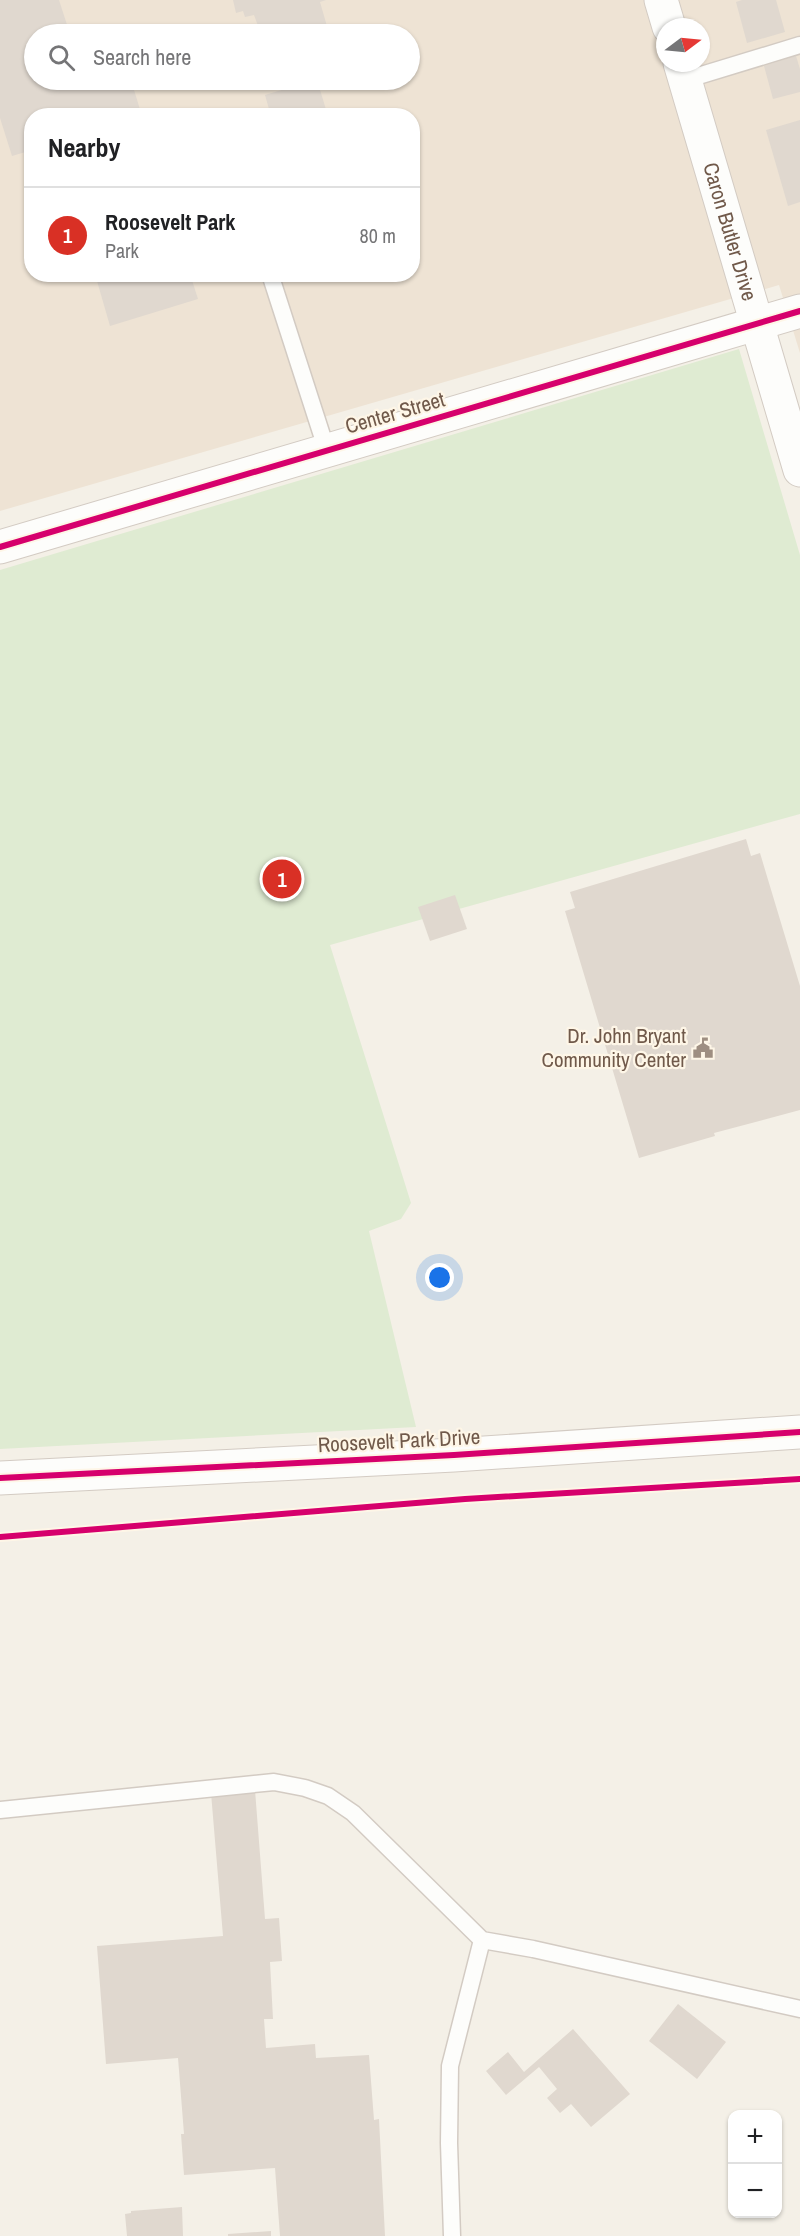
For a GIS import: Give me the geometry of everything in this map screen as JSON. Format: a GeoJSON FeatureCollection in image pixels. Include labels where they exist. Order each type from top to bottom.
{"type":"FeatureCollection","features":[{"type":"Feature","properties":{"kind":"street"},"geometry":{"type":"LineString","coordinates":[[661,0],[666,18]]}},
{"type":"Feature","properties":{"kind":"street","name":"Caron Butler Drive"},"geometry":{"type":"LineString","coordinates":[[682,72],[800,470]]}},
{"type":"Feature","properties":{"kind":"street","name":"Center Street"},"geometry":{"type":"LineString","coordinates":[[0,547],[800,311]]}},
{"type":"Feature","properties":{"kind":"street","name":"Roosevelt Park Drive"},"geometry":{"type":"LineString","coordinates":[[0,1478],[454,1455],[800,1432]]}},
{"type":"Feature","properties":{"kind":"lane"},"geometry":{"type":"LineString","coordinates":[[710,65],[800,45]]}},
{"type":"Feature","properties":{"kind":"lane"},"geometry":{"type":"LineString","coordinates":[[273,282],[327,450]]}},
{"type":"Feature","properties":{"kind":"lane"},"geometry":{"type":"LineString","coordinates":[[0,1810],[274,1782],[305,1788],[328,1796],[352,1813],[482,1940],[533,1949],[800,2009]]}},
{"type":"Feature","properties":{"kind":"lane"},"geometry":{"type":"LineString","coordinates":[[452,2236],[449,2143],[450,2067],[482,1940]]}},
{"type":"Feature","properties":{"kind":"shaded area"},"geometry":{"type":"Polygon","coordinates":[[[0,0],[800,0],[800,353],[779,285],[0,511],[0,0]]]}},
{"type":"Feature","properties":{"kind":"green space"},"geometry":{"type":"Polygon","coordinates":[[[739,349],[800,555],[800,814],[330,945],[411,1203],[401,1219],[369,1231],[416,1427],[0,1449],[0,570],[739,349]]]}},
{"type":"Feature","properties":{"kind":"building"},"geometry":{"type":"Polygon","coordinates":[[[0,0],[59,0],[67,24],[24,24],[24,90],[134,90],[140,108],[24,108],[24,152],[12,156],[0,118],[0,0]]]}},
{"type":"Feature","properties":{"kind":"building"},"geometry":{"type":"Polygon","coordinates":[[[233,0],[326,0],[320,2],[326,24],[257,24],[254,15],[245,17],[243,11],[236,13],[233,0]]]}},
{"type":"Feature","properties":{"kind":"building"},"geometry":{"type":"Polygon","coordinates":[[[776,0],[785,32],[747,43],[736,2],[776,0]]]}},
{"type":"Feature","properties":{"kind":"building"},"geometry":{"type":"Polygon","coordinates":[[[796,56],[800,69],[800,92],[773,99],[764,66],[796,56]]]}},
{"type":"Feature","properties":{"kind":"building"},"geometry":{"type":"Polygon","coordinates":[[[282,90],[320,90],[326,108],[269,108],[265,95],[282,90]]]}},
{"type":"Feature","properties":{"kind":"building"},"geometry":{"type":"Polygon","coordinates":[[[800,120],[800,202],[788,206],[766,130],[800,120]]]}},
{"type":"Feature","properties":{"kind":"building"},"geometry":{"type":"Polygon","coordinates":[[[97,282],[193,282],[198,299],[110,326],[97,282]]]}},
{"type":"Feature","properties":{"kind":"building","name":"Dr. John Bryant Community Center"},"geometry":{"type":"Polygon","coordinates":[[[746,839],[751,856],[760,853],[800,986],[800,1110],[714,1133],[715,1136],[639,1158],[565,911],[575,908],[570,892],[746,839]]]}},
{"type":"Feature","properties":{"kind":"building"},"geometry":{"type":"Polygon","coordinates":[[[455,895],[467,929],[430,941],[418,907],[455,895]]]}},
{"type":"Feature","properties":{"kind":"building"},"geometry":{"type":"Polygon","coordinates":[[[255,1790],[265,1919],[279,1918],[282,1961],[270,1962],[273,2019],[264,2019],[266,2048],[315,2044],[316,2058],[369,2055],[374,2120],[379,2119],[385,2236],[280,2236],[275,2168],[184,2175],[181,2134],[184,2134],[178,2058],[106,2064],[97,1946],[223,1936],[211,1793],[255,1790]]]}},
{"type":"Feature","properties":{"kind":"building"},"geometry":{"type":"Polygon","coordinates":[[[678,2004],[726,2042],[697,2079],[649,2041],[678,2004]]]}},
{"type":"Feature","properties":{"kind":"building"},"geometry":{"type":"Polygon","coordinates":[[[573,2029],[630,2094],[591,2127],[571,2104],[560,2113],[547,2098],[557,2089],[539,2067],[506,2095],[486,2071],[508,2052],[524,2072],[573,2029]]]}},
{"type":"Feature","properties":{"kind":"building"},"geometry":{"type":"Polygon","coordinates":[[[182,2207],[183,2236],[127,2236],[125,2214],[131,2211],[182,2207]]]}},
{"type":"Feature","properties":{"kind":"building"},"geometry":{"type":"Polygon","coordinates":[[[271,2231],[271,2236],[228,2236],[228,2234],[271,2231]]]}},
{"type":"Feature","properties":{"kind":"cycle path"},"geometry":{"type":"LineString","coordinates":[[0,547],[800,311]]}},
{"type":"Feature","properties":{"kind":"cycle path"},"geometry":{"type":"LineString","coordinates":[[0,1478],[454,1455],[800,1432]]}},
{"type":"Feature","properties":{"kind":"cycle path"},"geometry":{"type":"LineString","coordinates":[[0,1537],[465,1499],[800,1479]]}},
{"type":"Feature","properties":{"kind":"place","name":"Roosevelt Park"},"geometry":{"type":"Point","coordinates":[282,879]}},
{"type":"Feature","properties":{"kind":"place","name":"Dr. John Bryant Community Center"},"geometry":{"type":"Point","coordinates":[703,1048]}}]}
